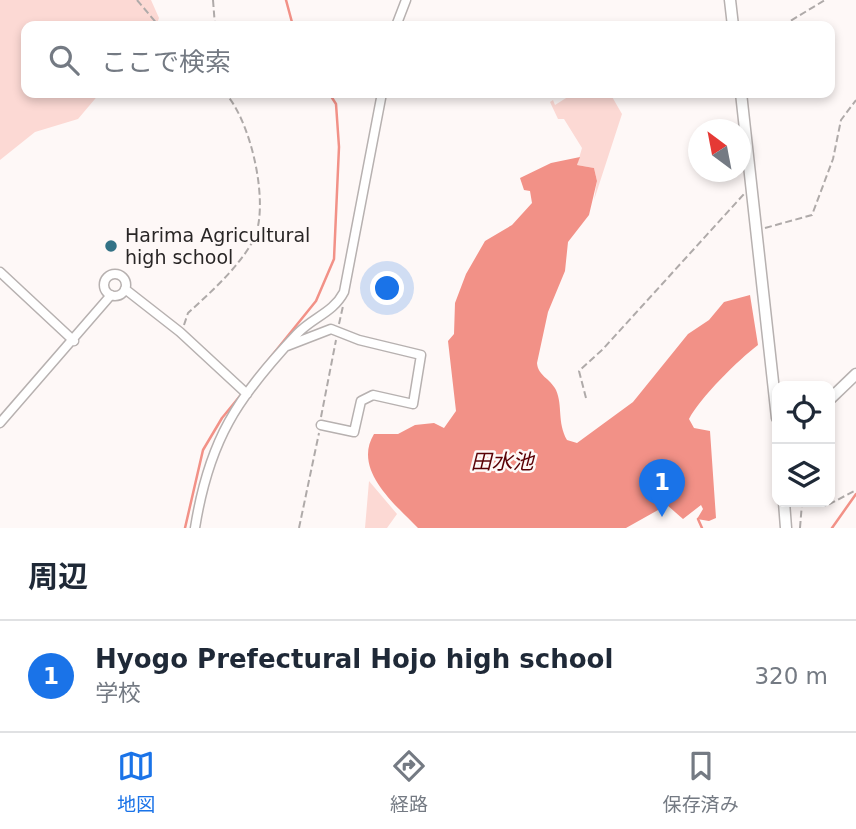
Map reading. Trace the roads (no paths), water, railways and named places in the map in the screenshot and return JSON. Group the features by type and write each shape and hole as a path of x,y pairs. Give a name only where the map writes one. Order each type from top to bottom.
{"main road":[{"path":"730,0 732,21"},
{"path":"742,98 773,381"},
{"path":"835,394 856,374"},
{"path":"784,507 786,528"}],"street":[{"path":"398,21 405,0"},
{"path":"195,528 207,468 219,435 284,347 304,327 329,311 341,298 359,224 381,98"},
{"path":"0,272 74,341"},
{"path":"111,296 103,285 109,275 122,276 125,289 180,332 247,394"},
{"path":"0,423 111,296 119,295 125,289"},
{"path":"284,347 331,329 421,355 413,404 373,395 361,401 354,432 321,425"}],"water":[{"name":"田水池","path":"580,157 577,165 594,168 597,181 589,215 568,242 565,271 548,312 538,367 556,390 567,440 577,443 633,402 688,334 709,320 724,302 750,295 758,345 720,380 689,419 694,428 710,431 716,518 709,521 697,519 703,509 701,505 683,519 667,505 626,528 418,528 389,498 372,473 368,461 374,434 398,434 415,425 434,423 444,428 456,411 448,341 454,334 455,303 466,274 485,241 512,225 532,203 530,191 524,190 520,178 551,163"}],"waterway":[{"path":"286,0 292,21"},
{"path":"257,374 316,301 334,259 339,147 336,104 332,98"},
{"path":"185,528 203,450 222,418 249,385"},
{"path":"832,528 856,494"},
{"path":"698,519 702,528"}],"place":[{"name":"Harima Agricultural high school","path":"111,246"},
{"name":"Hyogo Prefectural Hojo high school","path":"662,517"}]}
